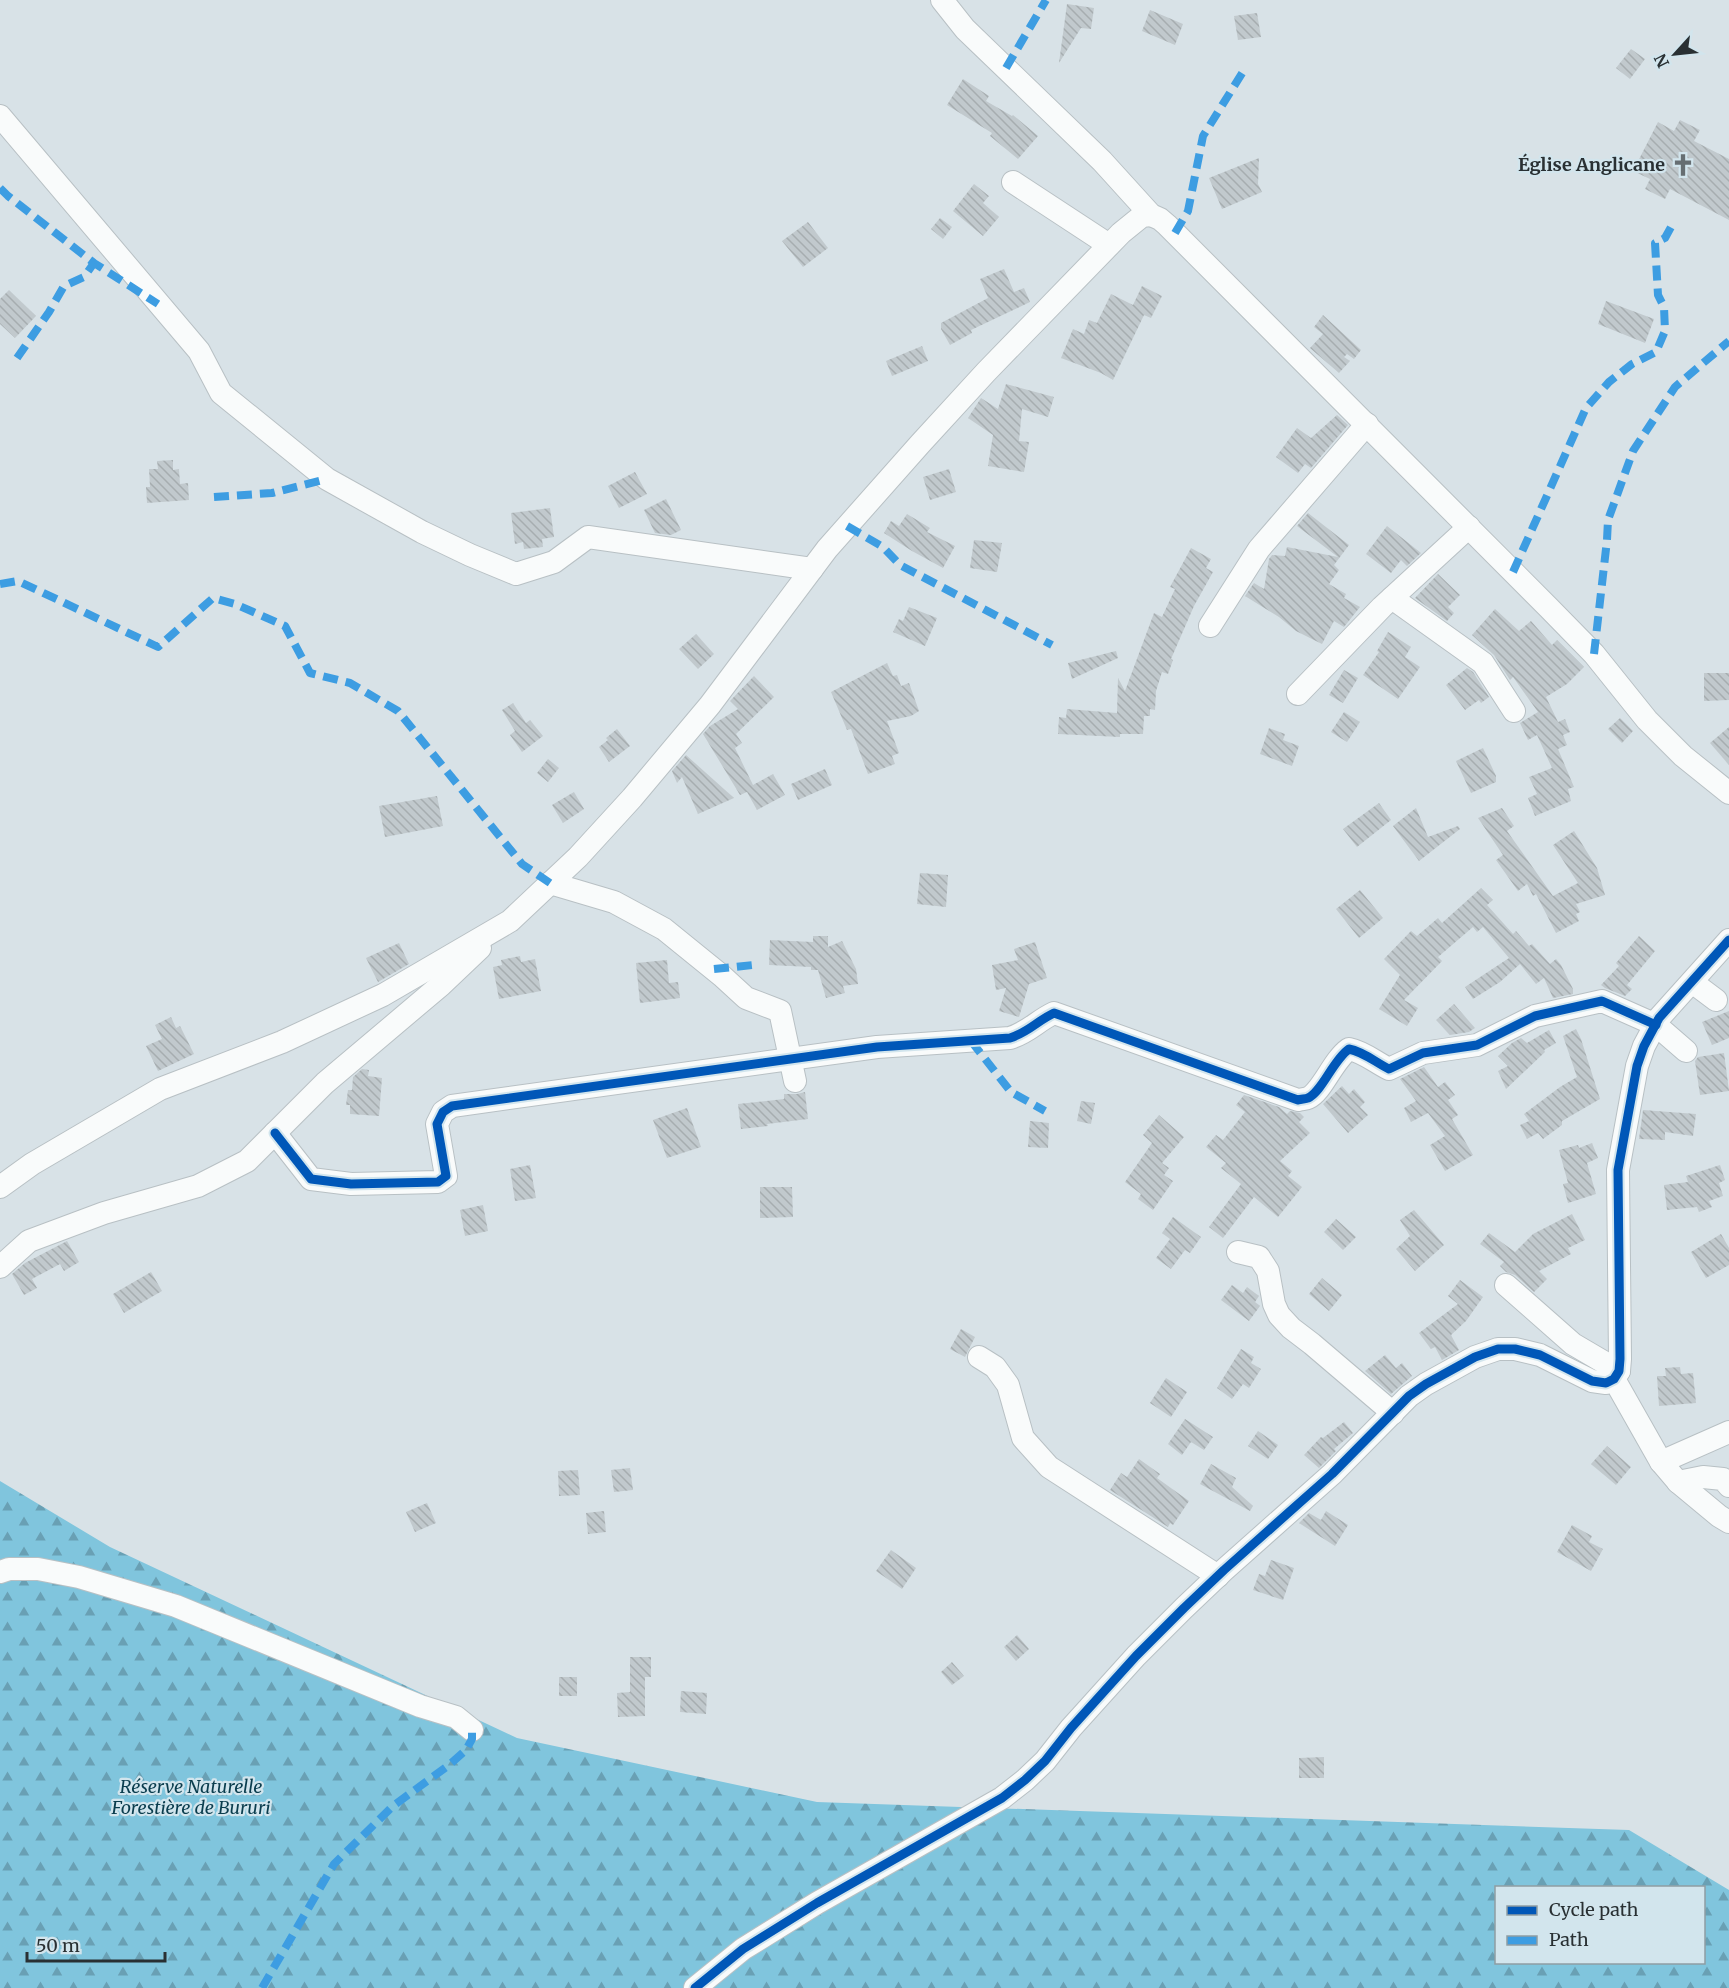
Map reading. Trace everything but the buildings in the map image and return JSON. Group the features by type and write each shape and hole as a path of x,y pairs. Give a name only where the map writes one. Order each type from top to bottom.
{"street":[{"path":"942,0 966,29 1102,161 1151,215 1167,225 1367,423 1594,654 1647,720 1683,756 1729,793"},
{"path":"0,116 199,351 221,393 327,479 460,551 516,574 555,562 588,537 812,569"},
{"path":"1013,182 1109,245"},
{"path":"0,1268 29,1241 104,1213 198,1186 247,1161 325,1083 441,985 578,857 624,806 710,705 812,569 876,493 979,380 1109,245 1142,216 1151,215"},
{"path":"1210,626 1259,549 1367,423"},
{"path":"1298,694 1392,598 1469,527"},
{"path":"1392,598 1483,663 1514,711"},
{"path":"550,884 614,902 664,929 746,998 780,1011 795,1081"},
{"path":"0,1187 32,1164 160,1089 282,1042 383,995 510,921"},
{"path":"1729,940 1659,1018 1644,1046 1637,1066 1618,1170 1617,1375 1661,1462 1678,1482 1729,1522"},
{"path":"1692,982 1716,1000"},
{"path":"275,1133 311,1179 351,1184 438,1182 446,1176 437,1124 443,1112 452,1106 877,1047 1010,1038 1021,1035 1040,1019 1054,1013 1298,1100 1307,1099 1314,1094 1341,1055 1349,1049 1360,1051 1389,1069 1424,1053 1477,1045 1534,1016 1602,1000 1656,1025 1686,1051"},
{"path":"1238,1252 1259,1257 1264,1264 1268,1271 1274,1304 1279,1315 1291,1328 1393,1413"},
{"path":"1506,1285 1573,1344 1617,1375"},
{"path":"695,1988 743,1949 817,1903 1002,1798 1025,1780 1045,1761 1071,1728 1136,1656 1218,1576 1332,1474 1409,1396 1443,1373 1475,1357 1498,1349 1515,1348 1540,1354 1592,1381 1606,1383 1617,1375"},
{"path":"979,1357 995,1367 1008,1385 1023,1438 1049,1467 1218,1576"},
{"path":"1661,1462 1729,1432"},
{"path":"1678,1482 1703,1477 1722,1479 1729,1486"},
{"path":"0,1572 9,1569 38,1569 69,1575 176,1606 420,1706 456,1717 472,1730"}],"green space":[{"name":"Réserve Naturelle Forestière de Bururi","path":"0,1481 110,1547 517,1738 817,1802 1629,1830 1729,1890 1729,1988 0,1988"}],"marked path":[{"path":"1006,68 1046,0"},
{"path":"1175,233 1188,211 1203,136 1246,67"},
{"path":"0,188 94,263 158,304"},
{"path":"1513,572 1586,408 1609,382 1632,364 1656,352 1665,331 1664,307 1658,295 1655,243 1665,238 1671,227"},
{"path":"17,358 64,286 84,277 94,263"},
{"path":"1594,654 1608,520 1633,451 1675,387 1729,341"},
{"path":"214,497 272,493 327,479"},
{"path":"847,526 883,547 900,565 1052,645"},
{"path":"0,584 18,581 158,647 213,598 235,604 285,626 310,673 350,683 398,711 522,864 550,883"},
{"path":"714,969 753,965"},
{"path":"971,1041 1011,1092 1045,1111"},
{"path":"262,1988 334,1864 393,1806 466,1750 472,1739 472,1730"}],"cycle path":[{"path":"695,1988 743,1949 817,1903 1002,1798 1025,1780 1045,1761 1071,1728 1136,1656 1184,1608 1332,1474 1409,1396 1426,1384 1475,1357 1498,1349 1515,1349 1540,1355 1592,1381 1606,1383 1614,1379 1619,1371 1620,1359 1618,1170 1637,1066 1644,1046 1659,1018 1729,940"},
{"path":"275,1133 311,1179 351,1184 438,1182 446,1176 437,1124 443,1112 452,1106 877,1047 1010,1038 1054,1013 1298,1100 1313,1095 1338,1060 1349,1049 1389,1069 1423,1053 1477,1045 1535,1016 1602,1001 1656,1025"}],"place":[{"name":"Église Anglicane","path":"1683,165"}]}
